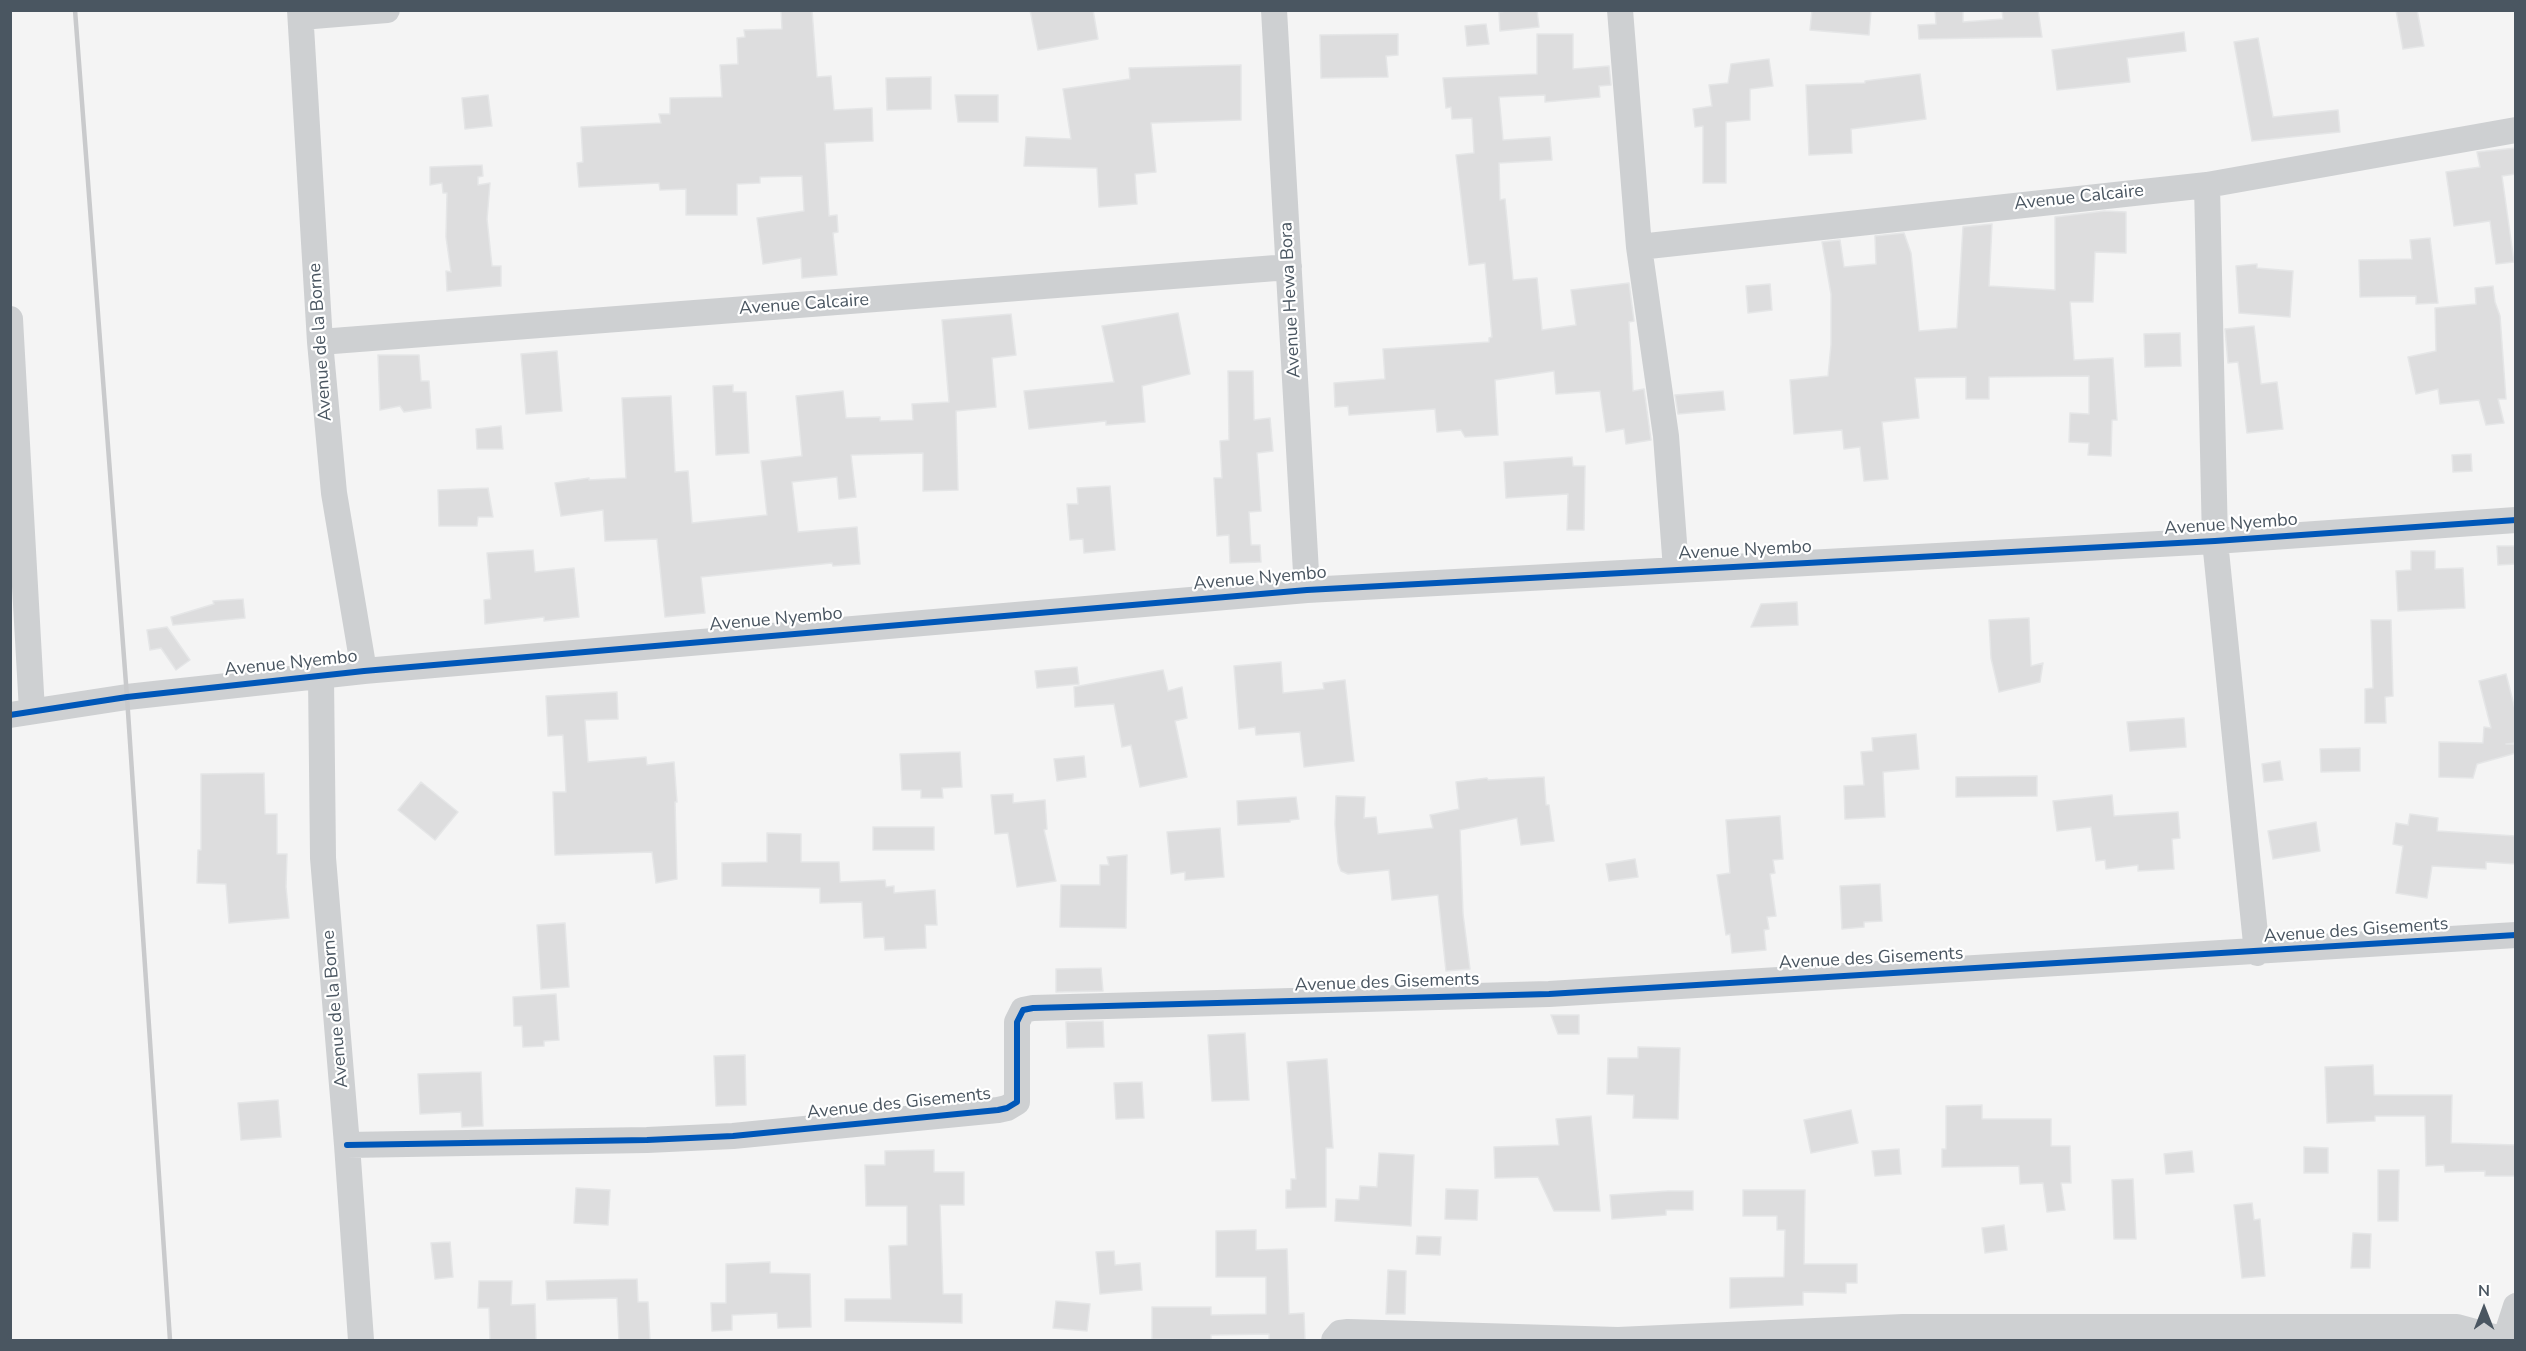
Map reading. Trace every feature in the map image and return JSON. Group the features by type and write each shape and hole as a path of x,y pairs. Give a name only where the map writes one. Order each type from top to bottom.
{"street":[{"path":"301,14 387,10"},
{"name":"Avenue Hewa Bora","path":"1274,10 1307,590"},
{"path":"1620,10 1639,247 1666,436 1676,569"},
{"name":"Avenue de la Borne","path":"301,14 320,342 334,493 364,671"},
{"name":"Avenue Calcaire","path":"1639,247 2207,185 2516,130"},
{"path":"2207,185 2215,541 2257,953"},
{"name":"Avenue Calcaire","path":"320,342 1289,267"},
{"path":"10,319 21,713"},
{"name":"Avenue Nyembo","path":"21,713 127,697 364,671 1307,590 2215,541 2516,520"},
{"name":"Avenue de la Borne","path":"321,676 323,858 348,1145 361,1341"},
{"name":"Avenue des Gisements","path":"348,1145 647,1140 732,1136 1007,1108 1017,1102 1017,1022 1023,1010 1033,1008 1549,994 2257,953 2516,935"},
{"path":"1334,1341 1340,1333 1348,1332 1618,1340 2457,1327 2505,1340 2516,1306"}],"building":[{"path":"781,10 812,10 817,77 831,76 834,110 872,108 873,141 825,143 829,216 837,215 838,232 833,233 837,275 802,278 801,258 763,264 757,218 804,211 802,176 760,177 760,183 737,184 737,215 686,215 686,189 660,190 659,183 579,187 577,163 583,162 581,127 661,123 659,114 670,114 670,98 722,97 720,65 738,64 737,38 745,37 744,30 782,29"},
{"path":"1030,10 1093,10 1098,39 1038,50"},
{"path":"1537,10 1539,27 1500,31 1499,12"},
{"path":"1812,10 1871,10 1869,35 1810,30"},
{"path":"1935,10 1963,10 1963,22 2003,19 2002,10 2038,10 2042,37 1919,39 1918,25 1936,24"},
{"path":"2396,10 2417,10 2424,46 2403,49"},
{"path":"1486,24 1489,44 1467,46 1465,26"},
{"path":"2184,32 2186,51 2127,58 2130,82 2057,90 2052,50"},
{"path":"1398,34 1398,55 1386,56 1388,77 1321,78 1320,35"},
{"path":"1537,34 1573,34 1573,69 1609,66 1611,85 1599,86 1600,97 1545,102 1545,95 1499,97 1503,140 1550,137 1552,160 1499,163 1500,200 1505,199 1513,280 1537,278 1542,330 1576,325 1571,290 1629,283 1634,321 1629,322 1633,391 1644,389 1651,440 1626,444 1624,429 1606,432 1600,391 1556,394 1554,371 1495,380 1498,435 1465,437 1461,430 1437,432 1435,409 1349,415 1348,406 1335,407 1334,383 1385,379 1383,349 1489,342 1489,338 1492,337 1485,263 1469,265 1456,155 1474,153 1472,118 1452,119 1451,107 1446,108 1443,78 1537,74"},
{"path":"2258,38 2273,117 2338,110 2340,132 2252,141 2234,42"},
{"path":"1769,59 1773,86 1750,89 1750,120 1726,122 1726,183 1703,183 1703,126 1695,127 1693,109 1712,106 1709,85 1728,83 1731,64"},
{"path":"1241,65 1241,120 1151,123 1156,172 1135,174 1137,204 1099,207 1097,168 1024,166 1026,137 1071,139 1063,89 1130,79 1129,68"},
{"path":"1920,74 1926,119 1851,129 1852,153 1809,155 1806,85 1865,83 1865,81"},
{"path":"931,77 931,109 887,110 886,78"},
{"path":"488,95 492,126 465,129 462,98"},
{"path":"955,95 998,95 998,122 958,122"},
{"path":"2516,148 2516,174 2502,176 2514,262 2496,264 2490,221 2454,226 2446,172 2480,167 2477,152"},
{"path":"482,165 483,176 478,177 478,185 490,183 487,219 492,266 501,266 501,286 447,291 446,271 451,272 446,237 447,193 443,193 442,183 430,185 430,167"},
{"path":"2105,211 2126,212 2126,253 2095,252 2093,302 2070,302 2074,360 2113,358 2117,420 2112,420 2111,456 2088,455 2089,443 2069,442 2070,413 2089,414 2089,376 1989,377 1989,399 1966,399 1966,377 1915,378 1919,418 1882,422 1888,479 1864,481 1860,447 1844,449 1842,430 1794,434 1790,380 1828,376 1831,345 1831,294 1822,242 1840,240 1844,267 1876,264 1875,236 1904,233 1911,253 1919,331 1957,328 1963,227 1992,224 1989,286 2055,290 2055,217"},
{"path":"2430,238 2438,303 2416,304 2416,296 2360,297 2359,260 2412,259 2410,240"},
{"path":"2257,264 2257,268 2293,271 2290,317 2239,313 2236,266"},
{"path":"1770,284 1772,310 1748,313 1746,286"},
{"path":"2493,286 2500,316 2506,399 2498,399 2504,423 2486,425 2479,400 2440,404 2438,389 2416,394 2408,357 2436,351 2435,308 2476,304 2475,288"},
{"path":"1178,313 1190,374 1142,386 1145,422 1106,425 1106,421 1029,429 1024,391 1114,382 1102,326"},
{"path":"1011,314 1016,355 992,358 996,407 956,411 958,490 923,491 923,453 851,455 856,497 839,499 837,477 792,482 798,532 857,527 860,564 833,566 832,563 701,577 705,613 665,617 657,539 605,541 603,510 561,516 555,483 589,478 589,480 626,478 622,398 671,396 675,472 688,471 692,523 767,515 761,461 802,456 796,396 843,391 846,418 880,417 880,421 913,420 912,404 949,402 942,320"},
{"path":"2254,326 2261,384 2277,382 2283,429 2247,433 2238,362 2228,363 2225,329"},
{"path":"2180,333 2181,366 2145,367 2144,334"},
{"path":"557,351 562,411 526,414 521,354"},
{"path":"378,355 419,355 421,381 429,381 431,408 404,412 400,406 380,410"},
{"path":"1228,371 1253,371 1254,420 1270,418 1273,451 1257,453 1261,511 1249,512 1251,545 1260,545 1261,562 1230,563 1229,535 1217,536 1214,478 1222,478 1220,441 1229,440"},
{"path":"733,385 733,392 746,392 749,453 716,455 713,386"},
{"path":"1723,391 1725,410 1678,414 1675,395"},
{"path":"501,426 503,449 477,449 476,429"},
{"path":"2471,454 2472,471 2453,472 2452,455"},
{"path":"1572,457 1573,466 1585,466 1584,530 1567,530 1568,494 1506,498 1504,462"},
{"path":"1110,486 1115,550 1084,553 1083,539 1070,540 1067,504 1078,504 1077,488"},
{"path":"488,488 493,517 478,517 477,526 439,526 438,490"},
{"path":"2497,546 2516,546 2516,564 2498,565"},
{"path":"533,550 535,572 574,568 579,617 544,621 544,617 485,624 484,600 491,599 487,553"},
{"path":"2411,551 2435,551 2435,569 2463,568 2465,608 2398,611 2396,571 2411,570"},
{"path":"243,599 245,618 173,625 171,617 214,604 213,601"},
{"path":"1797,602 1798,625 1751,627 1761,604"},
{"path":"2029,618 2031,666 2043,663 2040,682 1999,692 1991,658 1989,620"},
{"path":"2371,620 2391,620 2393,696 2385,697 2386,723 2365,723 2365,689 2373,688"},
{"path":"167,627 190,660 176,670 161,648 150,650 147,630"},
{"path":"1281,662 1283,693 1324,689 1323,683 1345,680 1354,761 1304,767 1300,732 1256,735 1255,727 1239,729 1234,666"},
{"path":"1077,667 1079,684 1037,688 1035,671"},
{"path":"1163,670 1168,691 1182,687 1187,718 1175,721 1187,777 1140,787 1131,745 1122,747 1114,704 1075,707 1074,687"},
{"path":"2506,674 2516,713 2516,743 2506,744 2516,744 2516,753 2477,764 2473,778 2439,777 2439,742 2483,743 2484,727 2491,728 2479,681"},
{"path":"617,692 618,719 585,720 588,762 646,757 647,765 674,762 677,802 675,802 677,879 656,883 652,852 555,855 553,792 566,792 563,735 548,736 546,696"},
{"path":"2184,718 2186,747 2130,751 2127,722"},
{"path":"1916,734 1919,769 1883,772 1885,817 1845,819 1844,786 1864,785 1861,752 1873,751 1872,738"},
{"path":"2360,748 2360,771 2321,772 2320,749"},
{"path":"960,752 962,787 942,788 943,798 921,798 921,790 902,790 900,754"},
{"path":"1084,756 1086,777 1057,781 1054,759"},
{"path":"2280,761 2283,780 2264,782 2262,764"},
{"path":"264,773 265,814 277,814 277,854 287,854 286,887 289,918 229,923 226,884 197,883 198,850 201,850 201,774"},
{"path":"2037,776 2037,796 1956,797 1956,777"},
{"path":"1544,777 1546,805 1549,805 1554,841 1521,845 1517,818 1460,830 1463,914 1470,969 1446,971 1438,895 1392,900 1389,870 1348,874 1341,871 1338,863 1335,824 1336,796 1365,797 1364,818 1376,817 1378,834 1433,828 1430,815 1459,809 1456,782 1487,778 1488,780"},
{"path":"421,782 458,812 435,840 398,810"},
{"path":"1013,794 1013,803 1045,800 1047,829 1044,830 1056,881 1017,887 1008,833 995,834 991,795"},
{"path":"2112,795 2114,816 2178,812 2180,838 2172,839 2174,869 2138,871 2138,865 2106,869 2105,860 2096,861 2091,827 2057,831 2053,801"},
{"path":"1296,797 1299,819 1290,820 1290,822 1238,825 1237,801"},
{"path":"2410,814 2438,818 2437,831 2516,836 2516,864 2486,862 2486,869 2432,866 2427,898 2396,893 2403,846 2393,844 2396,823 2408,825"},
{"path":"1780,816 1783,859 1773,860 1775,873 1770,874 1776,916 1767,917 1769,929 1764,930 1766,950 1732,953 1730,934 1726,935 1717,875 1730,873 1726,820"},
{"path":"2316,822 2320,851 2273,859 2268,831"},
{"path":"873,827 934,827 934,850 873,850"},
{"path":"1220,828 1224,877 1185,880 1185,872 1171,874 1167,832"},
{"path":"767,833 801,834 801,862 839,862 840,882 885,880 886,887 894,886 894,893 935,890 937,925 925,925 926,948 885,950 884,937 864,938 862,902 820,903 820,888 722,886 722,863 767,862"},
{"path":"1127,855 1126,928 1060,927 1061,885 1100,885 1100,865 1109,865 1107,857"},
{"path":"1635,859 1638,877 1609,881 1606,864"},
{"path":"1880,884 1882,921 1864,922 1864,927 1842,929 1840,886"},
{"path":"565,923 569,987 541,989 537,925"},
{"path":"1101,968 1103,991 1056,992 1056,969"},
{"path":"556,994 559,1040 544,1041 544,1046 523,1047 522,1026 514,1026 513,997"},
{"path":"1551,1015 1579,1015 1579,1034 1558,1034"},
{"path":"1103,1021 1104,1047 1067,1048 1066,1022"},
{"path":"1245,1033 1249,1100 1212,1101 1208,1035"},
{"path":"1638,1047 1680,1048 1678,1119 1633,1118 1634,1095 1607,1094 1608,1058 1638,1058"},
{"path":"745,1055 746,1105 716,1106 714,1056"},
{"path":"1327,1059 1333,1148 1326,1148 1326,1207 1286,1208 1286,1190 1291,1190 1291,1179 1296,1179 1287,1062"},
{"path":"2373,1065 2374,1095 2452,1095 2451,1143 2516,1145 2516,1176 2485,1176 2485,1171 2445,1172 2444,1165 2426,1166 2425,1116 2375,1116 2375,1121 2327,1123 2325,1067"},
{"path":"481,1072 483,1126 462,1127 461,1112 420,1114 418,1074"},
{"path":"1142,1082 1144,1118 1116,1119 1114,1083"},
{"path":"278,1100 281,1137 241,1140 238,1103"},
{"path":"1982,1105 1982,1119 2051,1119 2051,1146 2070,1146 2071,1183 2061,1183 2065,1210 2047,1212 2043,1183 2020,1184 2019,1166 1942,1167 1942,1149 1946,1149 1946,1106"},
{"path":"1851,1110 1858,1143 1811,1153 1804,1120"},
{"path":"1591,1116 1600,1211 1554,1211 1538,1177 1495,1178 1494,1147 1559,1145 1556,1119"},
{"path":"2304,1147 2328,1148 2328,1173 2304,1173"},
{"path":"1899,1149 1901,1174 1875,1176 1872,1151"},
{"path":"934,1150 934,1172 964,1172 964,1205 940,1205 943,1294 962,1294 962,1323 845,1321 845,1299 891,1299 889,1246 907,1245 907,1206 866,1206 865,1165 885,1165 885,1151"},
{"path":"2192,1151 2194,1172 2166,1174 2164,1154"},
{"path":"1379,1153 1414,1155 1411,1226 1335,1221 1336,1199 1359,1200 1360,1186 1377,1187"},
{"path":"2378,1170 2399,1170 2398,1221 2378,1221"},
{"path":"2133,1179 2136,1239 2114,1239 2112,1180"},
{"path":"576,1188 610,1190 608,1225 574,1223"},
{"path":"1446,1189 1478,1190 1477,1220 1445,1219"},
{"path":"1743,1190 1805,1190 1804,1264 1857,1264 1857,1283 1846,1283 1846,1293 1803,1292 1803,1305 1730,1308 1730,1278 1784,1277 1785,1230 1777,1230 1777,1216 1743,1216"},
{"path":"1693,1191 1693,1210 1666,1210 1666,1215 1612,1219 1610,1195"},
{"path":"2252,1203 2254,1220 2260,1219 2265,1276 2242,1278 2234,1205"},
{"path":"2004,1225 2007,1250 1985,1253 1982,1228"},
{"path":"1256,1230 1256,1250 1287,1249 1289,1314 1304,1313 1305,1341 1269,1341 1269,1334 1211,1335 1211,1340 1152,1339 1152,1307 1211,1307 1211,1315 1266,1314 1266,1277 1216,1277 1216,1231"},
{"path":"2353,1233 2371,1234 2370,1268 2351,1268"},
{"path":"1417,1236 1441,1237 1440,1255 1416,1254"},
{"path":"450,1242 453,1277 435,1279 431,1243"},
{"path":"1114,1251 1115,1265 1140,1263 1142,1290 1100,1294 1096,1252"},
{"path":"770,1262 770,1273 810,1274 811,1327 778,1328 777,1313 732,1315 732,1330 712,1331 711,1303 726,1303 726,1264"},
{"path":"1388,1270 1406,1271 1405,1314 1386,1314"},
{"path":"637,1279 638,1302 648,1302 650,1341 619,1341 617,1298 547,1300 546,1281"},
{"path":"479,1281 512,1281 511,1305 535,1304 536,1341 490,1341 489,1308 478,1308"},
{"path":"1056,1301 1090,1304 1087,1331 1053,1328"}],"railway":[{"path":"75,10 127,697 170,1340"}],"cycle path":[{"path":"10,715 127,697 364,671 1307,590 2215,541 2516,520"},
{"path":"347,1145 647,1140 733,1136 998,1110 1017,1102 1017,1022 1023,1010 1033,1008 1549,994 2516,935"}]}
